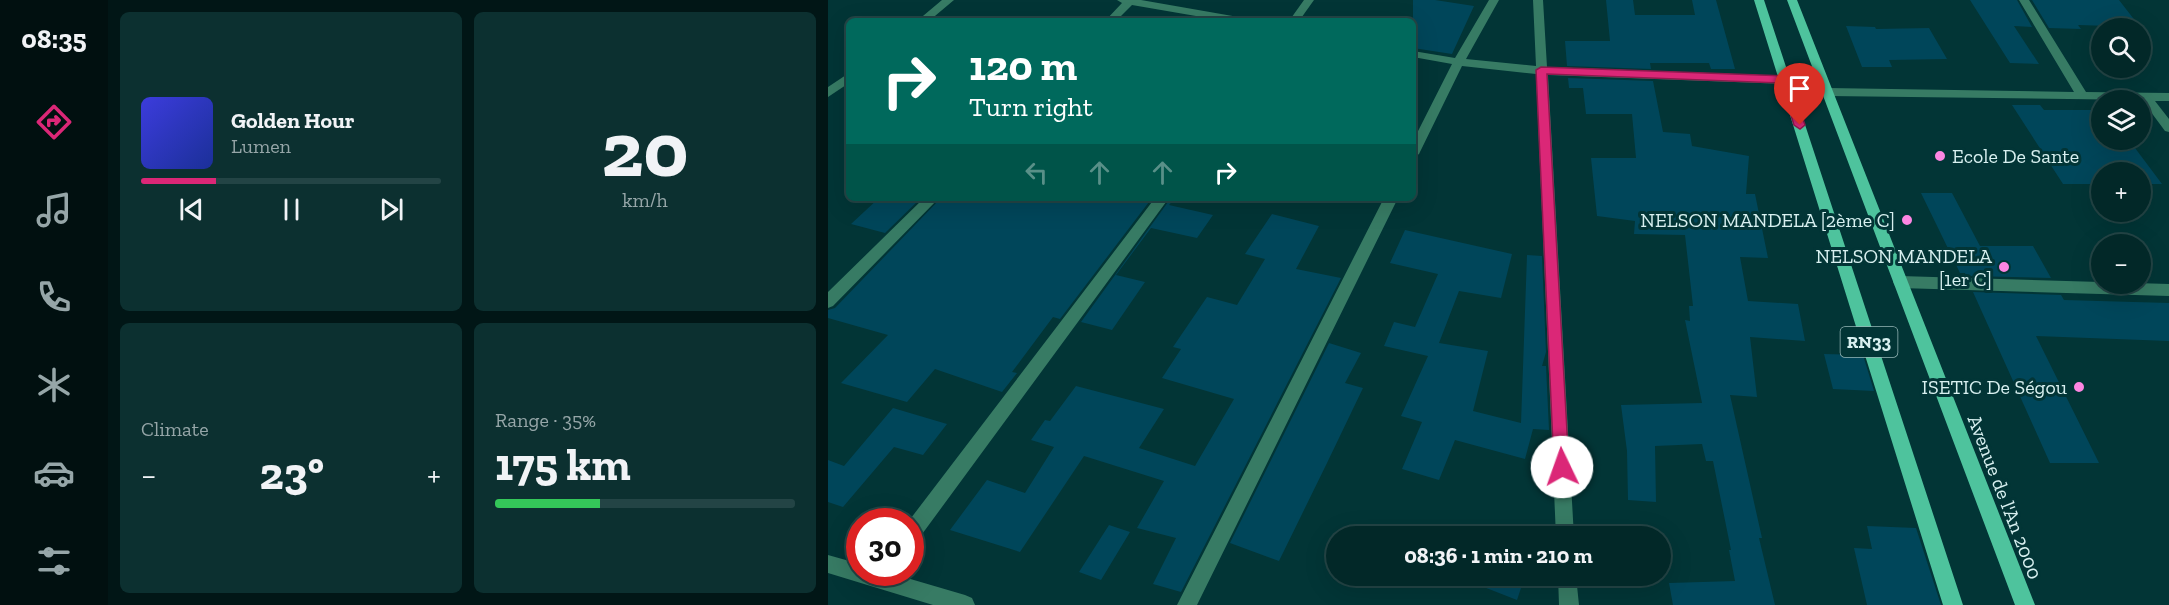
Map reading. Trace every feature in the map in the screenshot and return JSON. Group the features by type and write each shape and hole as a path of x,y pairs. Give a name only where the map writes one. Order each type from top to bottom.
{"main road":[{"name":"RN33","path":"1759,0 1953,605"},
{"name":"Avenue de l'An 2000","path":"1792,0 2025,605"}],"street":[{"path":"926,18 949,0"},
{"path":"1112,18 1127,0 1227,18"},
{"path":"1296,18 1310,0"},
{"path":"1416,148 1458,63 1494,0"},
{"path":"1538,0 1564,526"},
{"path":"2024,0 2080,94"},
{"path":"1416,55 1458,63 1541,70 1785,80"},
{"path":"828,93 846,79"},
{"path":"1828,92 2091,94"},
{"path":"2151,97 2169,97"},
{"path":"2151,104 2169,128"},
{"path":"828,302 929,201"},
{"path":"924,516 1160,201"},
{"path":"1187,605 1389,201"},
{"path":"1900,282 2169,290"},
{"path":"828,564 846,568"},
{"path":"909,586 965,605"},
{"path":"1568,586 1569,605"}],"building":[{"path":"1413,0 1435,0 1474,6 1452,54 1416,48 1416,18 1413,18"},
{"path":"1606,0 1633,0 1635,15 1695,15 1692,0 1716,0 1735,69 1711,69 1709,63 1650,63 1651,69 1567,66 1565,41 1610,41"},
{"path":"1970,0 2017,0 2032,27 2014,26 2039,64 2010,63"},
{"path":"2032,0 2119,0 2133,18 2091,18 2091,25 2078,25 2081,29 2049,28"},
{"path":"1846,26 1875,27 1876,29 1929,28 1947,59 1889,60 1892,67 1862,67"},
{"path":"1568,78 1653,81 1663,132 1690,134 1692,146 1749,156 1746,194 1755,194 1768,258 1740,257 1748,301 1798,304 1805,341 1750,337 1757,397 1730,395 1775,605 1673,605 1671,583 1735,581 1713,461 1706,461 1702,444 1655,446 1656,502 1628,500 1627,451 1621,405 1702,403 1685,320 1690,321 1689,306 1693,306 1685,235 1634,234 1635,221 1597,216 1591,158 1636,158 1632,114 1586,114 1583,88 1569,88"},
{"path":"2012,105 2040,105 2044,110 2091,110 2091,150 2136,150 2146,162 2091,162 2091,184 2063,184"},
{"path":"2151,169 2162,184 2151,184"},
{"path":"1921,193 1952,193 1980,246 2033,246 2051,278 1966,276 1965,273 1960,273"},
{"path":"876,201 918,201 885,233 851,224"},
{"path":"938,201 1150,201 1060,319 1053,317 1012,372 1017,373 1002,392 935,369 907,402 841,383 888,335 828,318 828,310 835,308"},
{"path":"1169,201 1172,201 1169,205 1213,215 1197,238 1151,228 1116,275 1145,282 1112,330 1081,322"},
{"path":"1272,214 1319,226 1296,269 1341,278 1181,592 1153,584 1176,538 1137,528 1164,481 1084,456 1020,552 950,530 987,480 1025,493 1054,447 1031,440 1045,420 1050,421 1076,386 1164,409 1139,448 1195,466 1234,399 1162,378 1181,349 1173,347 1207,297 1237,305 1265,259 1245,254"},
{"path":"1405,230 1512,254 1501,298 1459,291 1439,343 1488,351 1473,411 1521,423 1527,255 1542,256 1546,352 1542,366 1546,366 1549,430 1533,429 1525,459 1455,440 1439,480 1402,469 1422,422 1401,416 1428,356 1384,346 1394,322 1415,327 1438,274 1390,263"},
{"path":"1973,292 2061,295 2064,300 2169,303 2169,341 2036,336 2099,463 2050,463"},
{"path":"1329,343 1361,353 1345,383 1363,388 1279,561 1230,543"},
{"path":"1824,354 1863,355 1874,391 1833,389"},
{"path":"893,408 947,424 923,455 894,447 843,507 828,502 828,460 844,466"},
{"path":"1109,525 1130,532 1101,580 1079,572"},
{"path":"1867,526 1916,528 1941,605 1867,605 1854,548 1872,549"},
{"path":"1481,586 1522,586 1517,600"}],"place":[{"name":"Ecole De Sante","path":"1940,156"},
{"name":"NELSON MANDELA [2ème C]","path":"1907,220"},
{"name":"NELSON MANDELA [1er C]","path":"2004,267"},
{"name":"ISETIC De Ségou","path":"2079,387"}],"route":[{"path":"1562,467 1541,70 1785,80 1800,125"}]}
